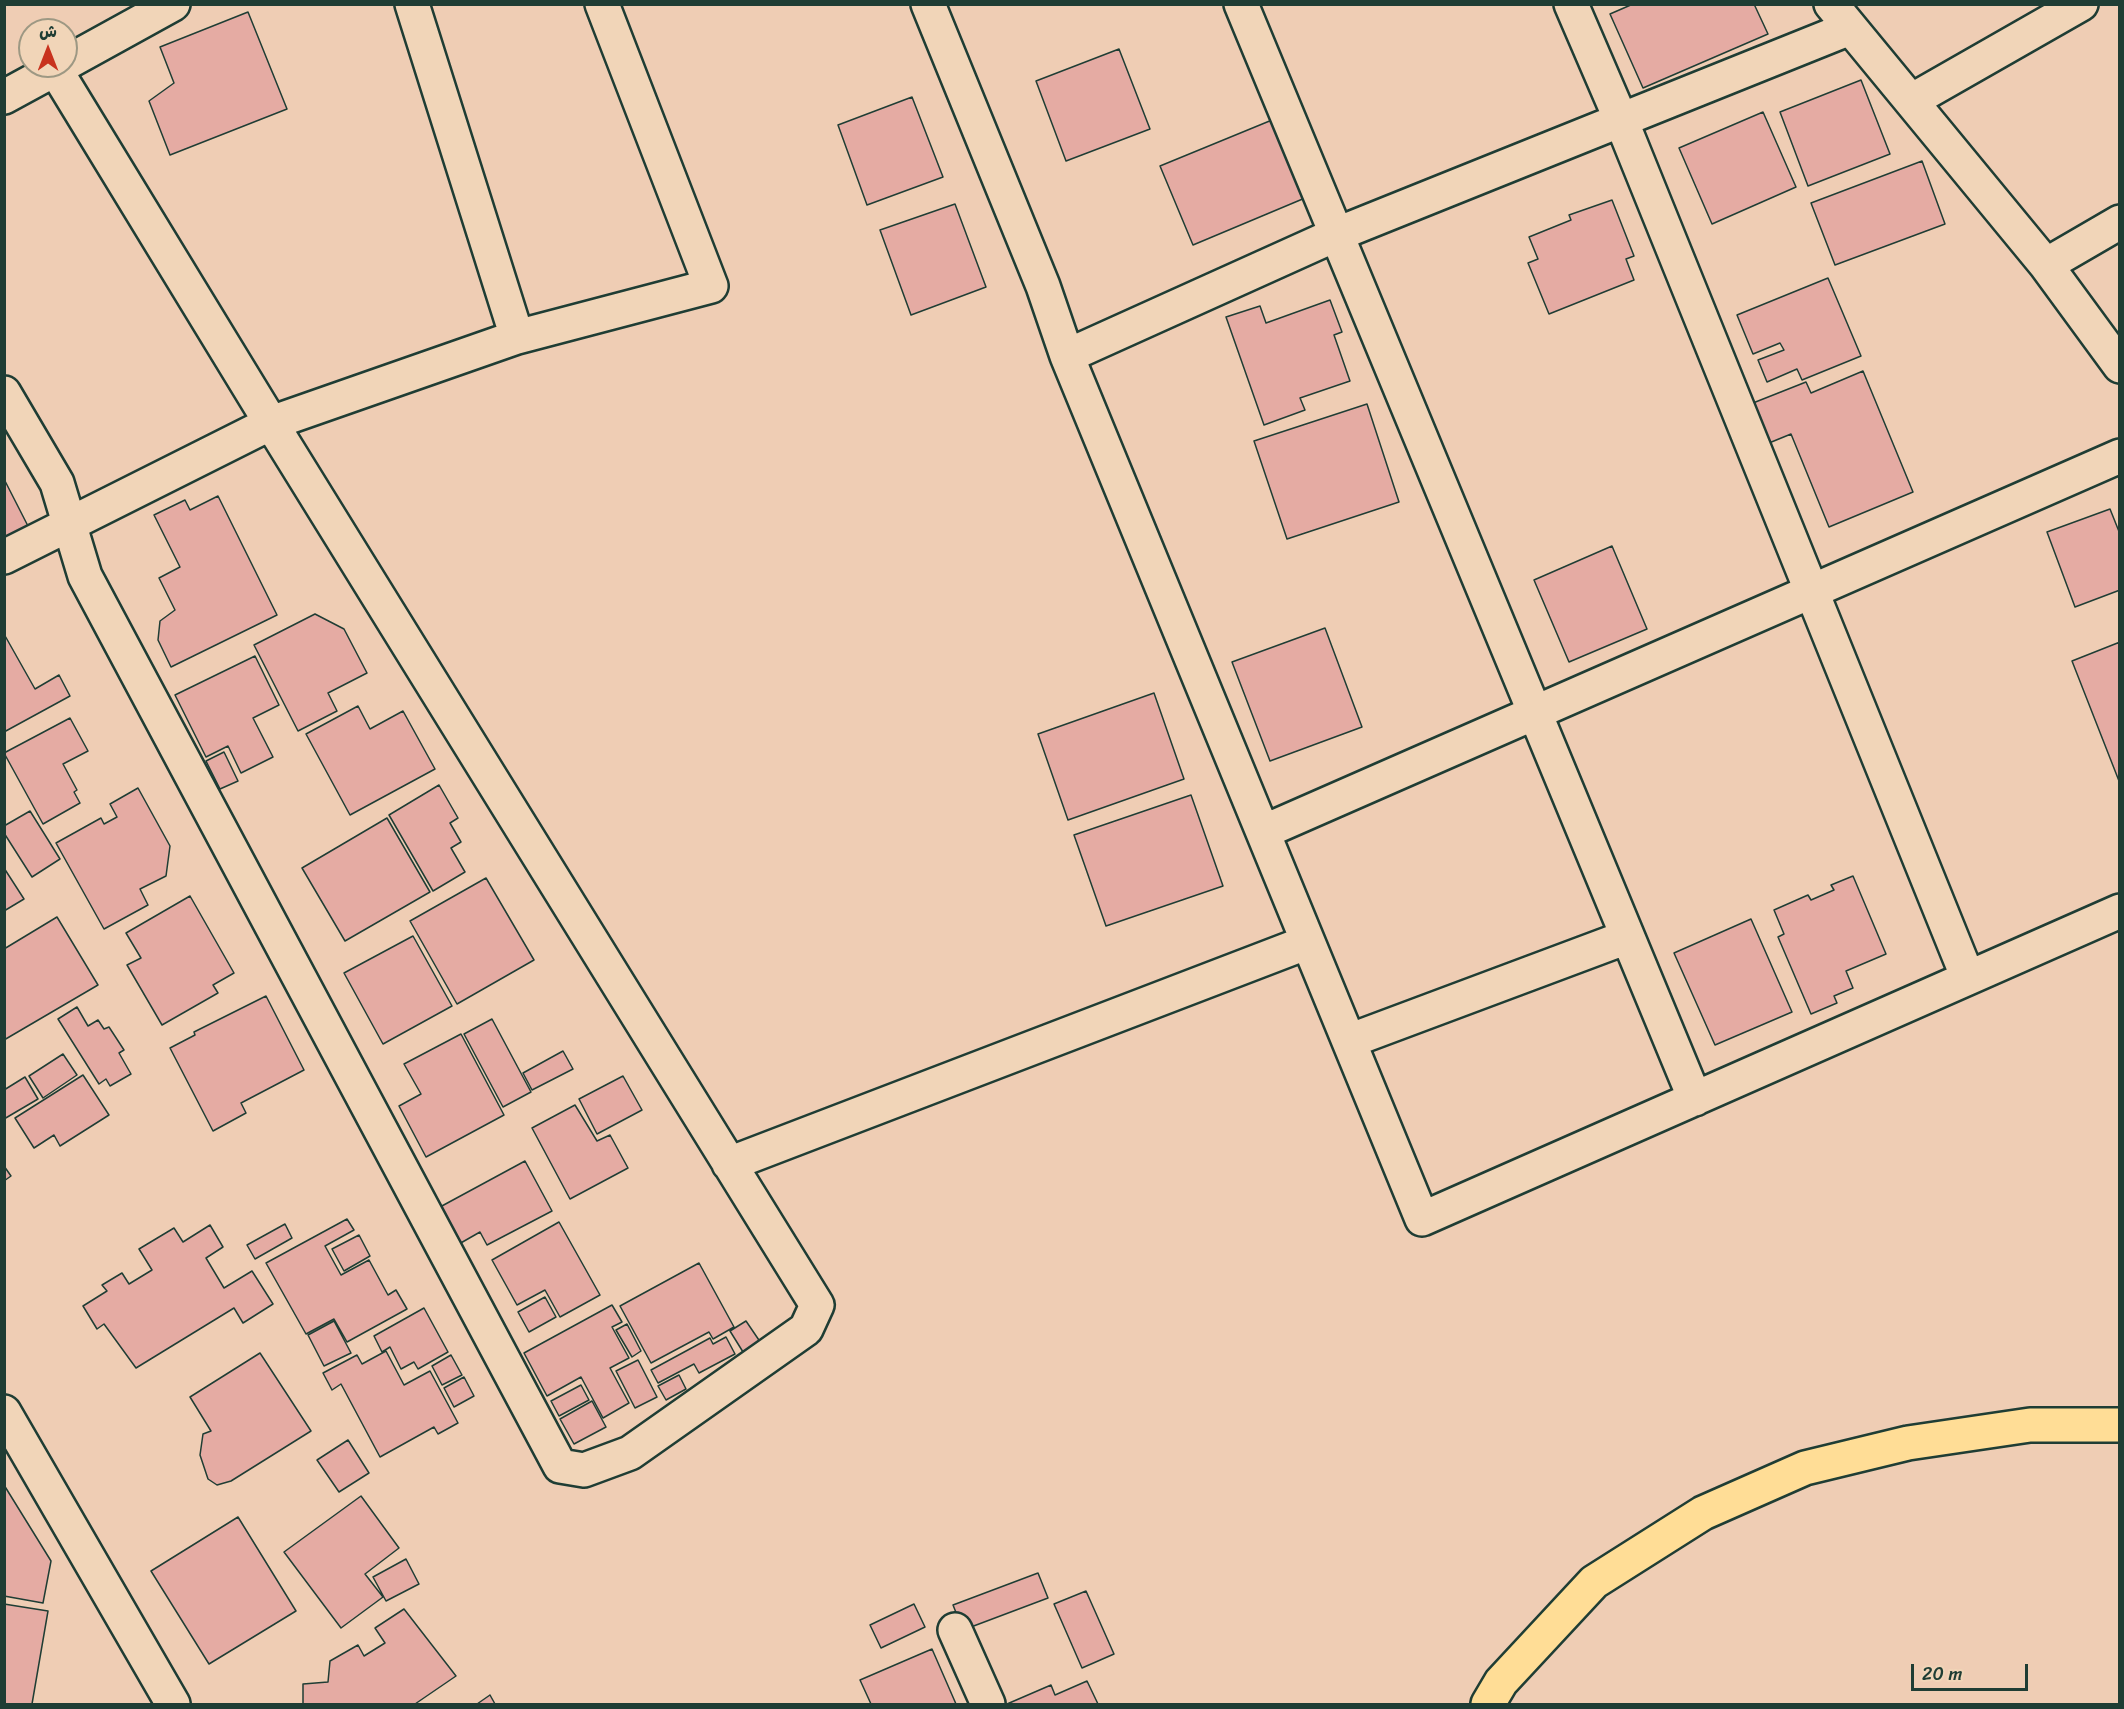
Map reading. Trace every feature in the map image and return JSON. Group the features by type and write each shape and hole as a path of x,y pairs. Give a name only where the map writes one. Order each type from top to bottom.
{"highway":[{"path":"1488,1704 1500,1682 1594,1582 1703,1513 1805,1468 1908,1443 2030,1425 2120,1425"}],"street":[{"path":"78,57 173,4"},
{"path":"412,4 517,337"},
{"path":"4,557 271,423 517,337 711,286 602,4"},
{"path":"928,4 1043,286 1067,356 1422,1219 2120,911"},
{"path":"1241,4 1533,713 1695,1099"},
{"path":"1571,4 1621,120 1968,978"},
{"path":"1911,101 2081,4"},
{"path":"1067,356 1335,235 1621,120 1840,16 2046,265 2120,366"},
{"path":"8,87 31,78"},
{"path":"4,393 57,483 85,576 560,1466 584,1470 630,1453 806,1329 817,1305 271,423 68,78"},
{"path":"2046,265 2120,222"},
{"path":"1263,832 2120,456"},
{"path":"1349,1041 1627,937"},
{"path":"729,1164 1308,942"},
{"path":"4,1412 19,1458 174,1704"},
{"path":"955,1630 988,1704"}],"building":[{"path":"1633,4 1754,4 1768,34 1643,88 1610,14"},
{"path":"248,12 287,109 170,155 149,101 174,83 160,47"},
{"path":"1119,49 1150,129 1066,161 1036,81"},
{"path":"1861,80 1890,154 1808,186 1780,112"},
{"path":"912,97 943,177 867,205 838,125"},
{"path":"1763,112 1796,187 1712,224 1679,148"},
{"path":"1272,120 1305,198 1193,245 1160,166"},
{"path":"1922,161 1945,224 1835,265 1811,203"},
{"path":"1612,200 1634,256 1626,259 1634,280 1549,314 1528,263 1538,259 1529,237 1571,220 1569,215"},
{"path":"955,204 986,287 911,315 880,230"},
{"path":"1828,278 1861,356 1802,380 1797,369 1767,382 1758,360 1784,350 1780,343 1753,354 1737,315"},
{"path":"1330,300 1342,332 1334,335 1350,381 1300,398 1305,410 1264,425 1226,317 1260,306 1266,323"},
{"path":"1863,371 1913,492 1829,527 1791,434 1769,443 1753,403 1806,382 1811,393"},
{"path":"1367,404 1399,502 1287,539 1254,441"},
{"path":"4,479 30,530 4,543"},
{"path":"218,496 277,615 171,667 158,640 160,621 175,610 159,578 180,567 154,515 185,500 190,510"},
{"path":"2110,509 2120,534 2120,590 2075,607 2047,532"},
{"path":"1612,546 1647,629 1569,662 1534,580"},
{"path":"315,614 344,629 367,673 328,693 337,711 298,731 254,645"},
{"path":"1325,628 1362,727 1270,761 1232,662"},
{"path":"4,634 35,689 59,675 70,696 4,732"},
{"path":"2120,642 2120,780 2119,781 2072,661"},
{"path":"255,656 279,705 253,718 273,757 241,773 228,746 206,757 175,695"},
{"path":"1154,693 1184,779 1068,820 1038,734"},
{"path":"358,706 370,729 403,711 435,769 350,815 306,734"},
{"path":"70,718 88,751 63,764 77,790 74,792 80,803 43,824 4,753"},
{"path":"224,752 238,781 220,789 206,761"},
{"path":"439,785 458,818 450,823 461,842 451,848 465,872 433,891 389,815"},
{"path":"138,788 170,846 166,876 140,889 148,905 104,929 56,843 101,818 104,824 117,817 110,804"},
{"path":"1191,795 1223,886 1106,926 1074,835"},
{"path":"30,811 60,859 32,877 4,833 4,826"},
{"path":"387,818 430,892 345,941 302,868"},
{"path":"4,868 24,899 4,911"},
{"path":"1853,876 1886,954 1846,971 1853,988 1834,996 1837,1003 1811,1014 1778,937 1784,934 1774,910 1808,895 1811,900 1834,890 1831,885"},
{"path":"486,878 534,960 457,1004 410,921"},
{"path":"190,896 234,973 213,985 218,993 162,1025 127,965 141,958 126,933"},
{"path":"57,917 98,985 4,1040 4,949"},
{"path":"1751,919 1792,1012 1715,1045 1674,953"},
{"path":"413,936 452,1006 383,1044 344,973"},
{"path":"266,996 304,1070 241,1103 246,1113 213,1131 170,1048 195,1035 194,1032"},
{"path":"77,1007 88,1026 98,1020 104,1029 109,1027 124,1050 119,1053 131,1074 110,1086 106,1079 99,1084 58,1019"},
{"path":"492,1019 531,1092 503,1107 464,1034"},
{"path":"461,1034 504,1115 426,1157 399,1106 421,1094 404,1064"},
{"path":"563,1051 573,1069 532,1090 523,1073"},
{"path":"63,1054 77,1075 43,1098 29,1076"},
{"path":"83,1075 109,1115 60,1146 54,1135 34,1148 15,1118"},
{"path":"623,1076 642,1110 597,1134 579,1099"},
{"path":"25,1077 38,1099 4,1119 4,1090"},
{"path":"575,1105 597,1141 610,1135 628,1168 570,1199 532,1128"},
{"path":"525,1161 552,1211 487,1245 480,1232 459,1244 440,1207"},
{"path":"4,1166 11,1176 4,1181"},
{"path":"347,1219 354,1230 325,1246 341,1275 369,1260 388,1295 396,1290 407,1309 347,1342 334,1319 306,1334 266,1263"},
{"path":"559,1222 600,1295 560,1317 545,1290 517,1305 492,1260"},
{"path":"285,1224 292,1238 255,1259 247,1245"},
{"path":"210,1225 223,1247 206,1258 224,1288 252,1271 273,1304 243,1323 234,1308 136,1368 104,1324 97,1329 83,1306 107,1291 102,1285 122,1273 129,1284 152,1270 139,1249 174,1228 183,1242"},
{"path":"359,1235 370,1256 344,1271 332,1249"},
{"path":"699,1263 734,1327 713,1339 709,1332 651,1363 620,1306"},
{"path":"545,1297 556,1317 529,1332 518,1312"},
{"path":"612,1305 622,1322 612,1327 629,1358 610,1368 629,1403 603,1418 581,1377 547,1396 524,1353"},
{"path":"424,1308 448,1352 418,1369 414,1362 401,1369 390,1347 382,1352 374,1336"},
{"path":"334,1321 351,1353 324,1366 308,1335"},
{"path":"746,1321 765,1349 748,1360 730,1331"},
{"path":"627,1324 641,1351 632,1357 616,1330"},
{"path":"726,1337 735,1354 699,1373 694,1364 658,1383 651,1370 710,1338 713,1344"},
{"path":"386,1351 404,1385 430,1371 458,1423 438,1434 434,1427 380,1457 341,1384 332,1390 323,1373 357,1355 362,1364"},
{"path":"260,1353 311,1431 231,1481 217,1485 208,1479 200,1455 203,1434 211,1431 190,1397"},
{"path":"451,1355 462,1375 442,1385 432,1366"},
{"path":"638,1360 657,1397 635,1408 616,1371"},
{"path":"679,1375 686,1389 666,1400 658,1386"},
{"path":"464,1377 474,1396 454,1407 444,1388"},
{"path":"581,1385 589,1400 559,1416 551,1401"},
{"path":"592,1401 606,1427 574,1444 560,1419"},
{"path":"348,1440 369,1473 339,1492 317,1460"},
{"path":"4,1485 51,1561 43,1603 4,1596"},
{"path":"361,1496 399,1548 365,1574 383,1597 341,1628 284,1552"},
{"path":"238,1517 296,1611 209,1664 151,1571"},
{"path":"406,1559 419,1584 386,1601 373,1577"},
{"path":"1038,1573 1048,1598 963,1630 953,1605"},
{"path":"1086,1591 1114,1654 1082,1668 1054,1604"},
{"path":"4,1604 48,1611 32,1704 4,1704"},
{"path":"914,1604 925,1627 881,1648 870,1625"},
{"path":"404,1609 456,1676 415,1704 303,1704 303,1684 328,1682 330,1661 358,1645 364,1656 385,1643 375,1628"},
{"path":"932,1649 956,1704 871,1704 860,1680"},
{"path":"1087,1681 1098,1704 1007,1704 1051,1685 1055,1695"},
{"path":"490,1695 495,1704 477,1704"}]}
